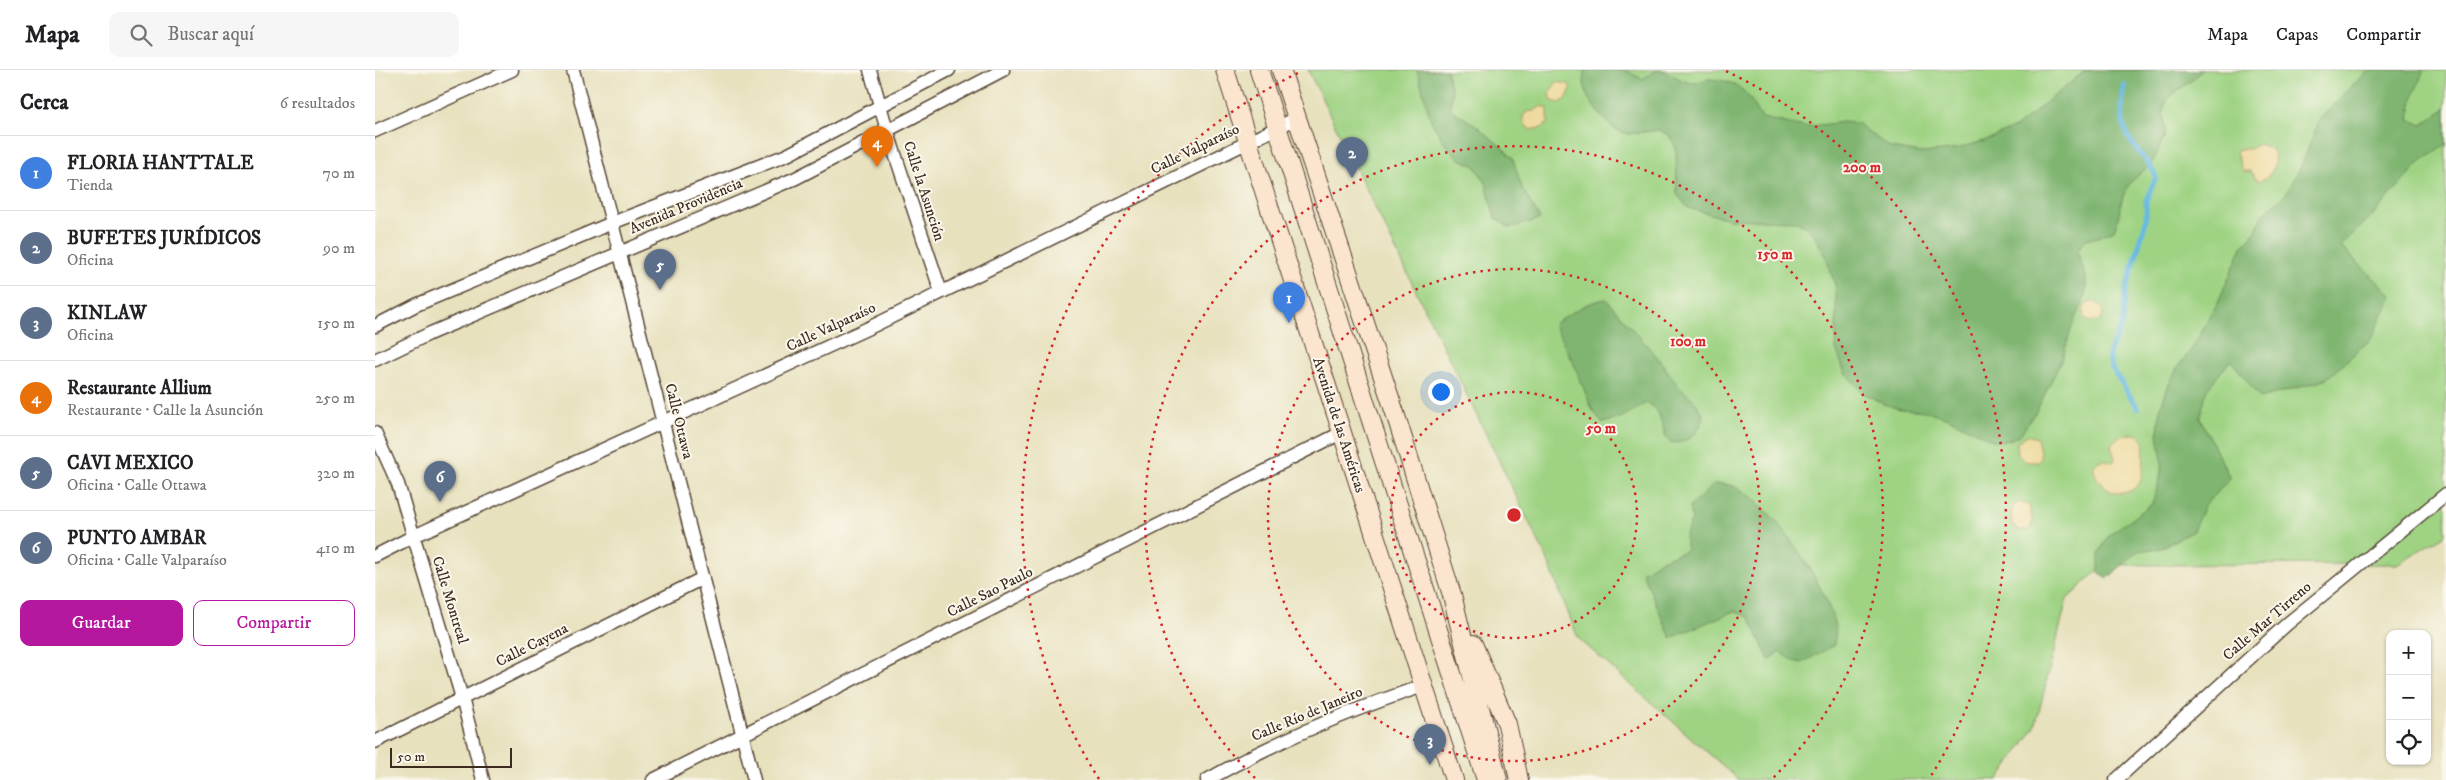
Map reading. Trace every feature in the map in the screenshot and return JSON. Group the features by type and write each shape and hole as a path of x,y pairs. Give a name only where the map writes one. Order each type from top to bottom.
{"main road":[{"name":"Avenida de las Américas","path":"1225,70 1454,780"},
{"path":"1259,70 1486,780"},
{"path":"1281,70 1395,413 1452,595 1498,780"},
{"path":"1452,595 1507,724 1519,780"}],"street":[{"path":"375,132 512,70"},
{"name":"Calle Ottawa","path":"573,70 754,780"},
{"name":"Calle la Asunción","path":"870,70 887,130 941,292"},
{"name":"Avenida Providencia","path":"375,326 416,305 612,223 787,155 949,70"},
{"name":"Avenida Providencia","path":"375,360 431,333 796,178 1003,70"},
{"name":"Calle Valparaíso","path":"375,556 413,536 873,326 1297,118"},
{"name":"Calle Montreal","path":"375,433 398,484 462,698 483,780"},
{"name":"Calle Sao Paulo","path":"653,780 1341,433"},
{"name":"Calle Mar Tirreno","path":"2116,780 2287,624 2446,494"},
{"name":"Calle Cayena","path":"375,742 703,578"},
{"name":"Calle Río de Janeiro","path":"1207,780 1220,776 1278,742 1316,725 1423,686"}],"green space":[{"path":"1308,70 2446,70 2446,534 2397,564 2104,565 2067,599 2035,727 1998,780 1739,780 1578,638 1547,559"},
{"path":"1417,70 1447,70 1452,92 1450,109 1477,126 1513,159 1522,188 1540,219 1510,228 1495,218 1486,183 1474,165 1459,159 1443,141 1431,121"},
{"path":"1585,70 1625,70 1642,79 1659,70 1691,83 1709,79 1729,82 1747,95 1762,118 1805,127 1842,122 1857,123 1890,148 1922,153 1952,150 1984,141 2016,127 2086,70 2202,70 2172,95 2165,104 2163,112 2165,133 2162,143 2152,162 2134,179 2125,191 2114,230 2099,237 2086,239 2077,251 2086,277 2086,291 2083,303 2074,320 2062,359 2037,410 2020,435 2009,440 1994,441 1948,418 1926,411 1900,409 1884,404 1865,394 1845,373 1836,349 1836,289 1826,256 1815,236 1806,227 1795,221 1729,219 1688,208 1677,194 1676,148 1669,135 1659,130 1629,134 1616,130 1601,116 1588,98 1584,84"},
{"path":"2368,70 2424,70 2414,94 2409,119 2422,125 2446,108 2446,145 2422,160 2372,216 2340,246 2392,295 2371,339 2325,380 2260,398 2231,360 2207,389 2200,418 2230,478 2204,506 2193,531 2161,548 2138,551 2107,579 2099,572 2099,553 2110,534 2152,504 2160,479 2162,460 2158,434 2160,410 2168,386 2177,368 2193,347 2218,302 2242,247 2256,231 2262,215 2286,194 2302,164 2320,119"},
{"path":"1606,299 1658,358 1680,388 1694,400 1704,416 1700,427 1687,440 1676,443 1669,442 1659,414 1656,409 1646,403 1619,419 1602,423 1592,409 1573,362 1554,324 1586,305"},
{"path":"1715,484 1732,486 1752,497 1767,511 1797,549 1822,590 1830,610 1836,628 1834,645 1802,663 1794,661 1780,652 1769,660 1749,617 1734,611 1671,638 1642,572 1661,560 1687,550 1685,537 1692,519 1689,507"}],"sand":[{"path":"1557,82 1568,84 1571,88 1567,98 1560,103 1552,101 1549,93"},
{"path":"1541,106 1548,108 1548,123 1542,128 1530,130 1524,123 1523,117 1526,112 1534,111"},
{"path":"2259,144 2270,148 2275,163 2268,176 2258,181 2250,171 2243,171 2236,153 2238,149 2249,149"},
{"path":"2089,302 2097,302 2103,308 2103,316 2097,322 2089,322 2083,316 2083,308"},
{"path":"2027,435 2037,438 2041,458 2038,462 2027,462 2018,454 2017,442"},
{"path":"2139,435 2144,440 2142,477 2140,482 2130,491 2122,493 2108,490 2097,479 2094,464 2103,459 2113,462 2115,459 2111,445 2120,436"},
{"path":"2018,502 2029,505 2033,522 2029,530 2018,530 2012,524 2011,511"}],"waterway":[{"path":"2124,85 2122,104 2124,127 2132,143 2156,177 2146,200 2146,221 2125,294 2123,321 2109,354 2111,367 2138,408"}],"place":[{"name":"Restaurante Allium","path":"877,167"},
{"name":"BUFETES JURÍDICOS","path":"1352,178"},
{"name":"CAVI MEXICO","path":"660,290"},
{"name":"FLORIA HANTTALE","path":"1289,323"},
{"name":"PUNTO AMBAR","path":"440,502"},
{"name":"KINLAW","path":"1430,765"}]}
